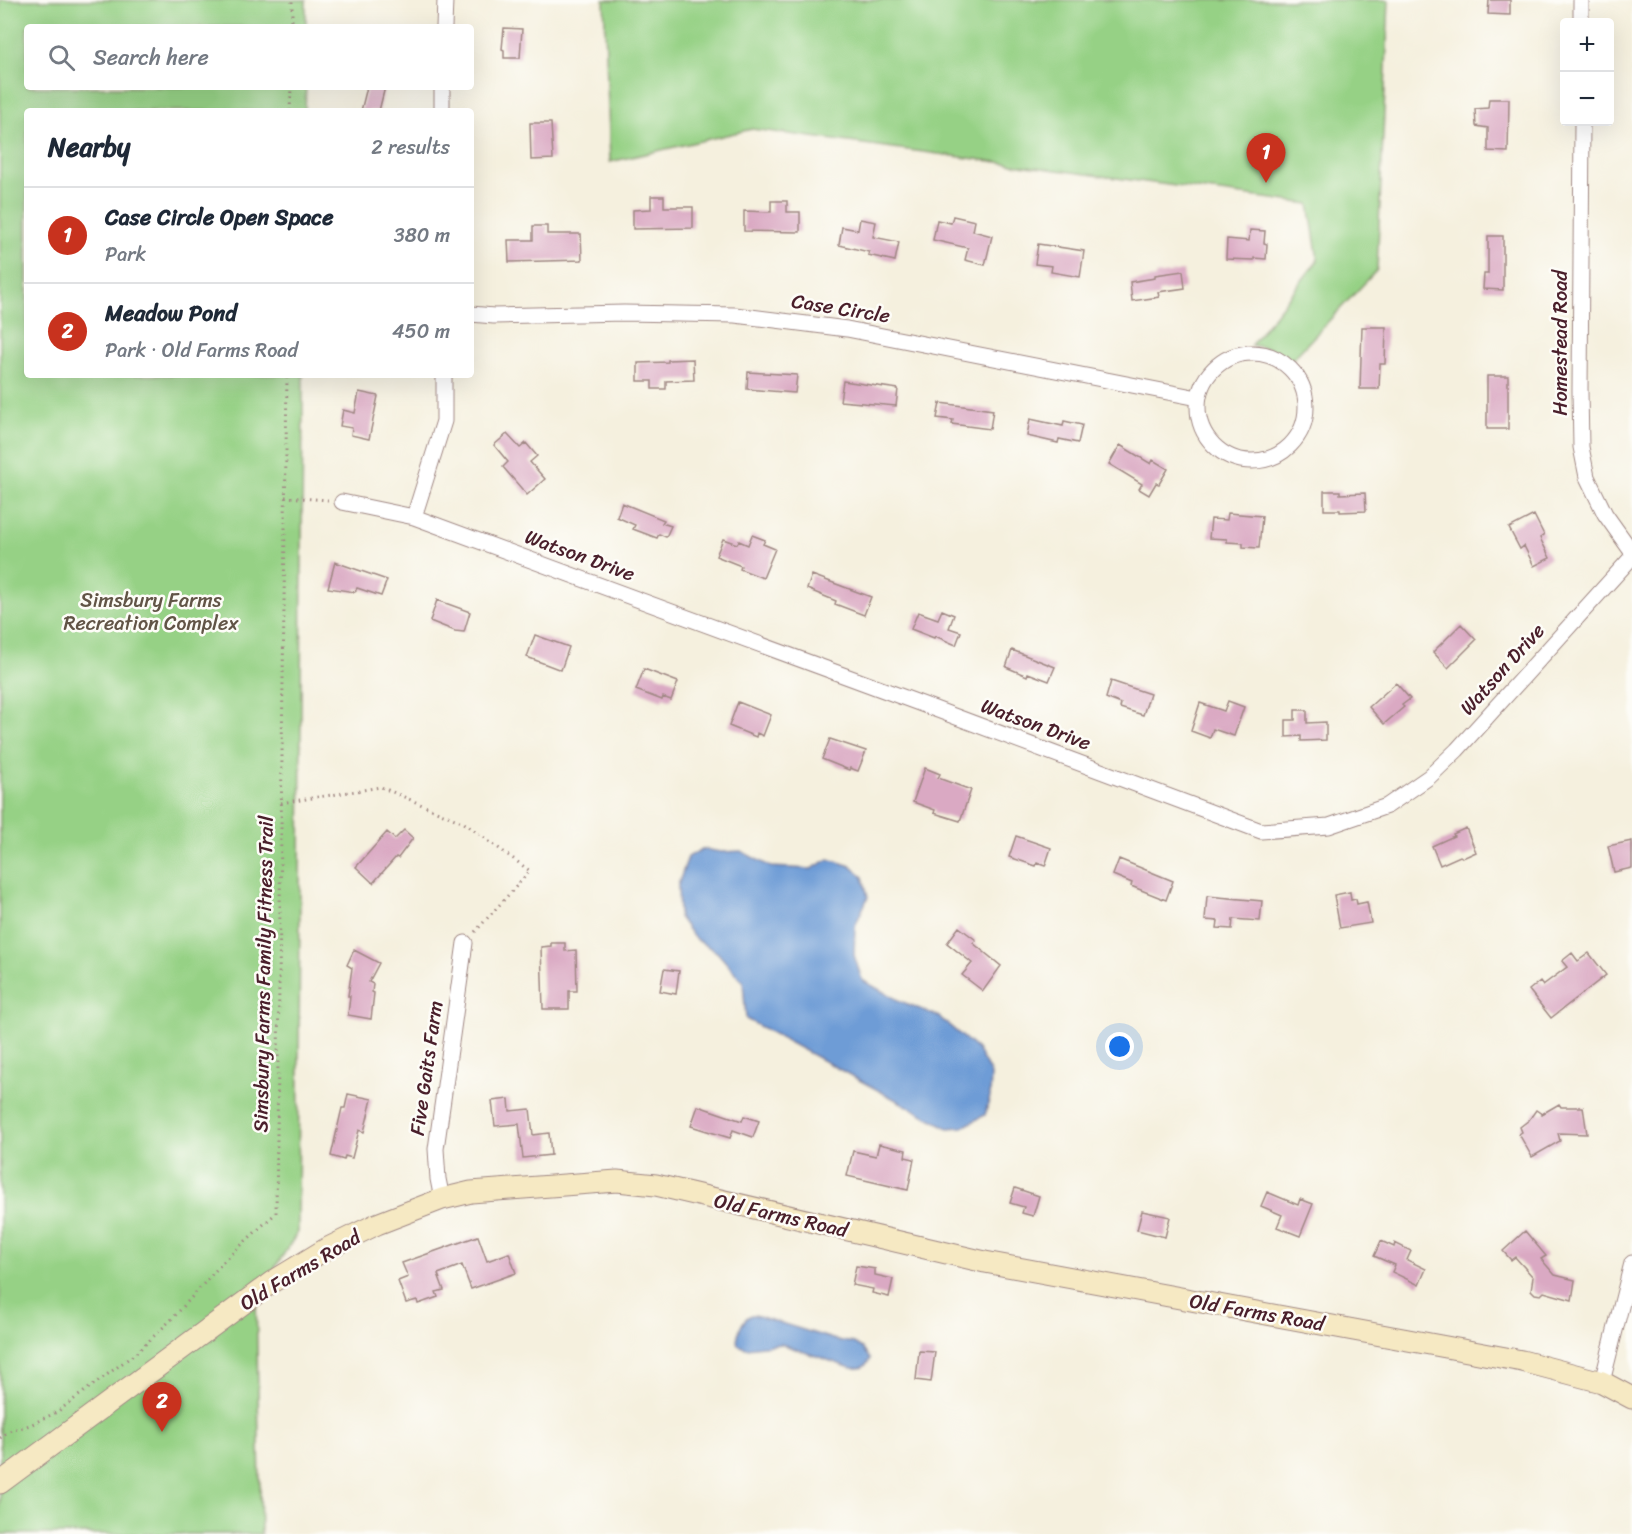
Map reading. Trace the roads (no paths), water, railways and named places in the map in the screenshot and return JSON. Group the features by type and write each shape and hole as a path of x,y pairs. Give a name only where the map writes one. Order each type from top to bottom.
{"street":[{"path":"444,24 445,0"},
{"path":"1581,0 1581,18"},
{"path":"442,90 442,108"},
{"name":"Homestead Road","path":"1582,126 1581,447 1587,477 1605,513 1632,552"},
{"name":"Case Circle","path":"474,314 494,316 624,313 746,316 847,328 1198,398"},
{"path":"1243,353 1260,353 1276,358 1291,369 1296,376 1306,402 1305,420 1297,437 1285,450 1268,459 1250,461 1232,458 1217,448 1205,434 1199,417 1198,398 1204,382 1214,368 1227,358 1243,353"},
{"path":"414,517 444,421 444,378"},
{"name":"Watson Drive","path":"342,502 414,517 1262,831 1329,826 1387,806 1429,777 1457,750 1632,557"},
{"name":"Five Gaits Farm","path":"442,1198 436,1149 465,943"},
{"name":"Old Farms Road","path":"0,1483 272,1281 336,1244 377,1224 442,1198 471,1192 617,1181 656,1185 985,1262 1522,1361 1602,1382 1632,1398"},
{"path":"1602,1382 1632,1263"}],"water":[{"path":"702,849 722,852 741,851 771,867 811,869 829,859 851,866 863,877 868,897 855,926 854,955 862,980 898,1000 939,1017 977,1049 991,1074 990,1097 985,1115 963,1127 948,1128 746,1019 743,982 717,952 695,939 679,917 678,885 688,857"},
{"path":"751,1315 836,1340 854,1343 862,1348 870,1359 862,1367 851,1368 781,1344 746,1348 738,1345 740,1328"}],"place":[{"name":"Case Circle Open Space","path":"1266,183"},
{"name":"Meadow Pond","path":"162,1432"}],"park label":[{"name":"Simsbury Farms Recreation Complex","path":"151,612"}]}
